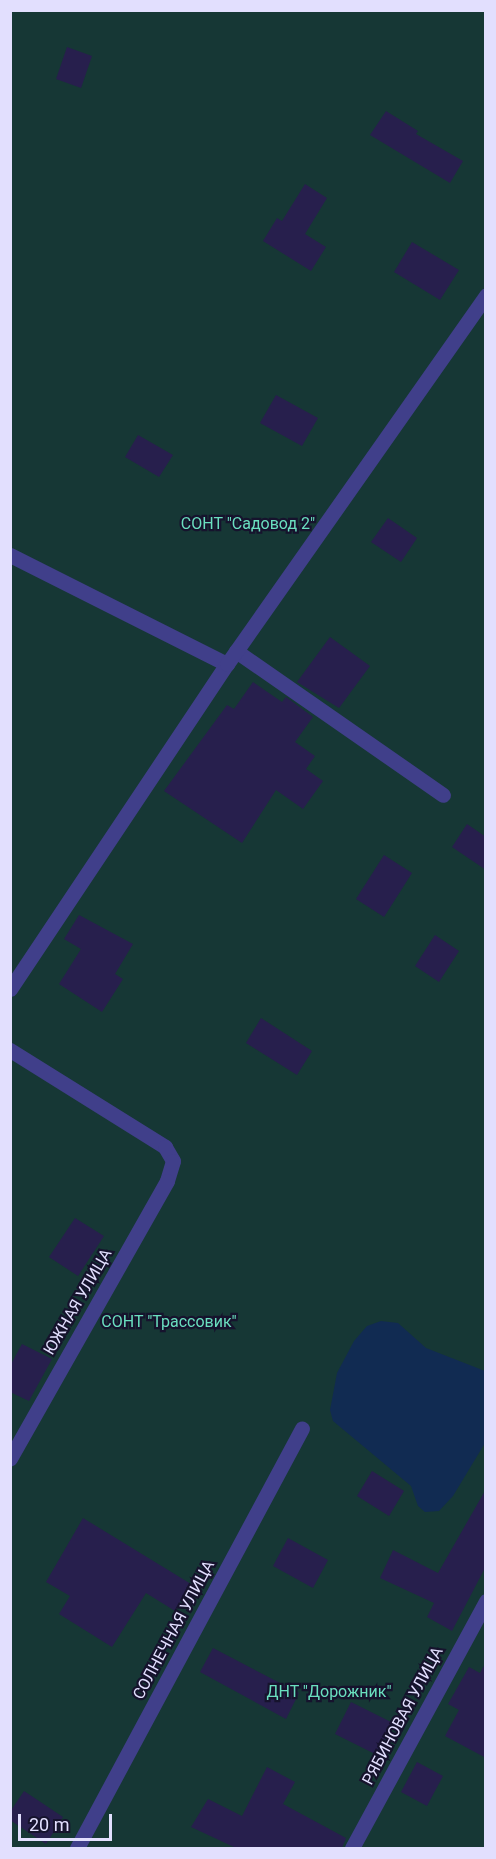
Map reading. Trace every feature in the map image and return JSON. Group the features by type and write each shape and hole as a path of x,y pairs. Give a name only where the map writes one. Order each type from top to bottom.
{"street":[{"path":"10,989 227,664 486,295"},
{"path":"10,555 227,664"},
{"path":"236,651 443,795"},
{"name":"ЮЖНАЯ УЛИЦА","path":"10,1050 165,1147 173,1161 167,1181 10,1459"},
{"name":"СОЛНЕЧНАЯ УЛИЦА","path":"77,1848 302,1430"},
{"name":"РЯБИНОВАЯ УЛИЦА","path":"352,1848 486,1601"}],"green space":[{"name":"СОНТ \"Садовод 2\"","path":"11,11 485,11 485,1848 11,1848"}],"water":[{"path":"381,1321 398,1323 426,1348 485,1371 485,1443 453,1496 439,1511 425,1512 418,1506 411,1486 333,1421 330,1410 337,1373 354,1341 367,1326"}],"building":[{"path":"67,47 92,56 81,88 56,79"},
{"path":"386,111 418,131 416,134 463,161 450,183 370,135"},
{"path":"305,184 327,198 305,234 326,247 311,271 263,241 277,218 282,221"},
{"path":"412,242 459,270 440,300 394,272"},
{"path":"276,395 318,418 302,446 260,423"},
{"path":"138,435 173,455 159,477 125,457"},
{"path":"388,518 417,538 401,562 371,542"},
{"path":"330,637 370,666 339,708 297,682"},
{"path":"253,682 282,702 286,697 313,717 295,742 315,756 306,769 323,781 303,809 276,790 242,843 164,791 227,705 234,709"},
{"path":"467,824 486,837 486,870 452,847"},
{"path":"384,855 412,873 384,917 356,899"},
{"path":"79,915 133,944 115,974 123,979 102,1012 59,984 81,949 64,939"},
{"path":"435,935 459,951 439,982 415,966"},
{"path":"261,1018 312,1051 297,1075 246,1043"},
{"path":"75,1218 104,1236 78,1276 49,1257"},
{"path":"22,1344 52,1359 29,1401 10,1392 10,1366"},
{"path":"372,1471 404,1491 389,1516 357,1496"},
{"path":"486,1489 486,1566 452,1631 427,1617 434,1603 380,1578 393,1550 438,1573"},
{"path":"83,1518 191,1584 175,1611 146,1593 112,1647 59,1614 70,1596 46,1582"},
{"path":"288,1538 328,1560 313,1588 273,1566"},
{"path":"213,1648 299,1693 286,1719 200,1672"},
{"path":"486,1662 486,1758 445,1736 459,1710 448,1704 469,1667 480,1673"},
{"path":"351,1702 393,1723 377,1755 335,1734"},
{"path":"417,1762 443,1776 427,1806 401,1792"},
{"path":"267,1767 295,1782 283,1804 346,1838 342,1848 236,1848 191,1827 208,1799 242,1816"},
{"path":"24,1791 63,1817 46,1844 10,1820 10,1812"}],"park label":[{"name":"СОНТ \"Трассовик\"","path":"169,1322"},
{"name":"ДНТ \"Дорожник\"","path":"329,1692"}]}
